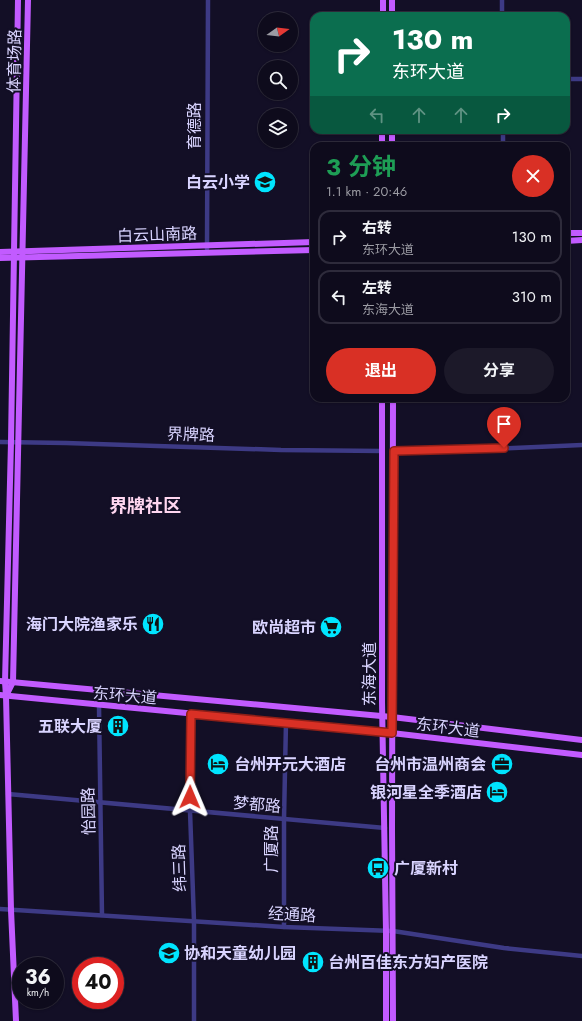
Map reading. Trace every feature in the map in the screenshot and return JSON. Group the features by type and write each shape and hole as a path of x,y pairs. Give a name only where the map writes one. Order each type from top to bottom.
{"main road":[{"name":"体育场路","path":"16,1021 8,794 2,681 11,442 18,0"},
{"name":"体育场路","path":"3,696 13,682 28,0"},
{"path":"382,12 383,0"},
{"path":"392,0 392,12"},
{"path":"570,233 582,233"},
{"path":"570,240 582,240"},
{"name":"白云山南路","path":"22,254 207,245 310,242"},
{"name":"白云山南路","path":"0,252 22,254 310,250"},
{"name":"白云山南路","path":"0,258 14,254"},
{"name":"东海大道","path":"382,402 382,716 385,828 386,1021"},
{"name":"东海大道","path":"393,1021 392,717 394,402"},
{"name":"东环大道","path":"2,681 392,717 582,740"},
{"name":"东环大道","path":"3,696 286,722 582,755"}],"street":[{"name":"育德路","path":"207,252 208,0"},
{"path":"502,0 502,12"},
{"path":"570,79 582,79"},
{"name":"界牌路","path":"0,442 281,450 382,451"},
{"path":"394,451 582,445"},
{"name":"怡园路","path":"99,706 102,916"},
{"name":"纬三路","path":"191,714 190,811 194,921 194,1021"},
{"name":"广厦路","path":"284,928 286,722"},
{"name":"梦都路","path":"8,794 385,828"},
{"name":"经通路","path":"0,909 284,928 393,931 504,948 582,956"}],"place":[{"name":"白云小学","path":"265,182"},
{"name":"海门大院渔家乐","path":"153,624"},
{"name":"欧尚超市","path":"331,627"},
{"name":"五联大厦","path":"118,726"},
{"name":"台州开元大酒店","path":"218,764"},
{"name":"台州市温州商会","path":"502,764"},
{"name":"银河星全季酒店","path":"497,792"},
{"name":"广厦新村","path":"378,868"},
{"name":"协和天童幼儿园","path":"169,953"},
{"name":"台州百佳东方妇产医院","path":"313,962"}],"district":[{"name":"界牌社区","path":"145,506"}],"route":[{"path":"190,797 191,714 392,733 394,451 504,448"}]}
